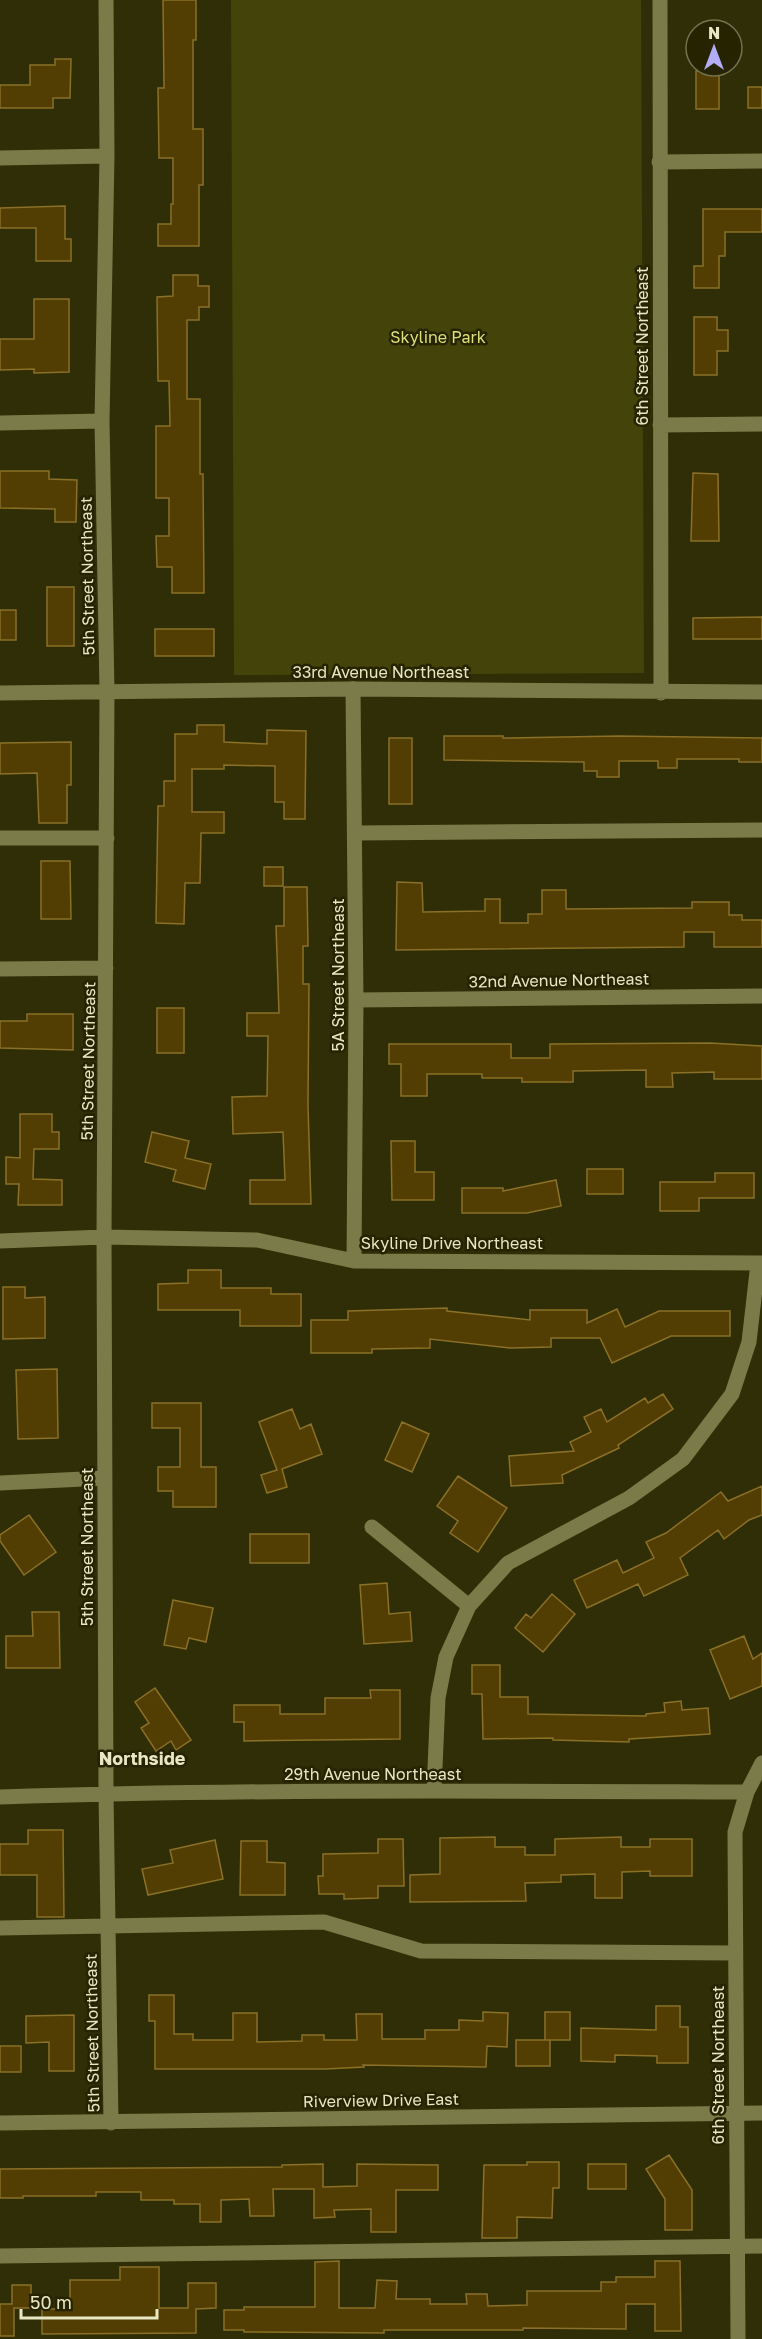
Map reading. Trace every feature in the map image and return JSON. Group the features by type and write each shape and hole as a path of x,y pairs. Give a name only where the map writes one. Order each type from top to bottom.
{"street":[{"name":"5th Street Northeast","path":"106,0 107,156 102,421 107,692 104,1237 106,1793 111,2122"},
{"name":"6th Street Northeast","path":"660,0 658,162 661,693"},
{"path":"0,158 107,156"},
{"path":"658,162 762,161"},
{"path":"0,423 102,421"},
{"path":"660,424 762,424"},
{"name":"33rd Avenue Northeast","path":"0,693 353,689 762,692"},
{"name":"5A Street Northeast","path":"353,689 356,1000 354,1261"},
{"path":"355,833 762,830"},
{"path":"0,838 107,838"},
{"path":"0,969 106,968"},
{"name":"32nd Avenue Northeast","path":"356,1000 762,996"},
{"name":"Skyline Drive Northeast","path":"0,1241 104,1237 257,1240 354,1261 760,1263"},
{"path":"434,1791 438,1698 446,1657 469,1606 508,1563 629,1498 683,1459 732,1394 749,1342 760,1263"},
{"path":"0,1484 105,1478"},
{"path":"372,1527 469,1606"},
{"name":"6th Street Northeast","path":"738,2339 735,1832 747,1792 762,1763"},
{"name":"29th Avenue Northeast","path":"0,1797 106,1793 747,1792"},
{"path":"0,1928 324,1922 420,1951 735,1953"},
{"name":"Riverview Drive East","path":"0,2124 762,2113"},
{"path":"0,2256 762,2246"}],"green space":[{"name":"Skyline Park","path":"231,0 641,0 644,673 234,675"}],"building":[{"path":"163,0 196,0 196,40 193,40 193,129 203,129 203,185 199,185 199,246 158,246 158,224 171,224 171,204 173,204 173,158 159,158 158,88 164,88"},
{"path":"55,59 71,59 70,98 53,98 53,108 0,108 0,85 30,85 30,65 55,65"},
{"path":"696,78 719,78 719,109 696,109"},
{"path":"748,87 762,87 762,108 748,108"},
{"path":"65,206 65,239 71,239 71,261 36,261 36,228 0,228 0,208"},
{"path":"703,209 762,209 762,232 725,232 725,256 719,256 719,288 694,288 694,266 703,266"},
{"path":"173,275 198,275 198,286 209,286 209,307 199,307 199,320 187,320 187,399 200,399 204,593 172,593 172,567 157,567 156,536 169,536 169,498 156,498 156,426 170,426 169,381 158,381 157,297 173,296"},
{"path":"34,299 69,299 69,372 34,373 34,369 0,370 0,339 34,339"},
{"path":"694,317 717,317 717,330 728,330 728,351 717,351 717,375 694,375"},
{"path":"0,471 49,471 49,479 77,480 76,522 55,522 55,509 0,508"},
{"path":"693,473 718,474 719,541 691,541"},
{"path":"47,587 74,587 74,646 47,646"},
{"path":"0,610 16,610 16,640 0,640"},
{"path":"762,617 762,639 693,639 693,618"},
{"path":"155,629 214,629 214,656 155,656"},
{"path":"197,725 224,725 224,742 267,744 267,730 306,731 305,819 284,819 284,802 275,802 275,766 224,765 224,769 192,769 192,812 224,812 224,833 201,833 200,883 185,883 184,924 156,923 158,806 164,806 164,781 175,781 175,734 197,734"},
{"path":"444,736 762,738 762,762 739,762 739,759 677,759 677,768 658,768 658,761 619,761 619,777 597,777 597,771 584,771 584,762 444,760"},
{"path":"389,738 412,738 412,804 389,804"},
{"path":"71,742 71,785 67,785 67,823 39,823 37,773 0,774 0,743"},
{"path":"41,861 70,861 71,919 41,919"},
{"path":"264,867 283,867 283,886 264,886"},
{"path":"397,882 422,883 423,912 485,911 485,899 500,899 500,923 528,923 528,914 542,914 542,890 566,890 566,909 692,908 692,902 729,902 729,915 742,915 742,920 762,920 762,947 714,947 714,932 684,932 684,947 396,950"},
{"path":"284,887 307,887 308,946 303,946 303,984 309,984 308,1106 311,1204 250,1204 250,1180 285,1180 283,1132 233,1134 232,1097 267,1096 268,1036 247,1036 247,1013 279,1013 276,926 284,926"},
{"path":"157,1008 184,1008 184,1053 157,1053"},
{"path":"27,1014 73,1014 73,1050 0,1048 0,1021 27,1021"},
{"path":"710,1043 762,1046 762,1079 714,1079 714,1072 672,1073 673,1087 646,1087 646,1070 573,1071 573,1082 522,1082 522,1078 482,1078 482,1074 427,1074 427,1096 401,1096 401,1064 389,1064 389,1044 511,1044 511,1058 550,1058 550,1044"},
{"path":"20,1114 52,1114 52,1132 59,1132 59,1149 34,1149 33,1179 62,1180 62,1205 18,1205 19,1184 6,1184 6,1157 20,1158"},
{"path":"152,1132 189,1141 185,1158 211,1164 205,1189 173,1181 176,1170 145,1162"},
{"path":"391,1141 415,1141 415,1172 434,1172 434,1200 392,1200"},
{"path":"587,1169 623,1169 623,1194 587,1194"},
{"path":"715,1173 754,1173 754,1198 699,1198 699,1211 660,1211 660,1182 715,1182"},
{"path":"556,1180 561,1206 527,1213 462,1213 462,1188 503,1188 503,1191"},
{"path":"188,1270 221,1270 221,1288 271,1288 271,1294 301,1294 301,1326 240,1326 240,1310 158,1310 158,1284 188,1283"},
{"path":"3,1287 25,1287 25,1298 45,1297 45,1338 3,1339"},
{"path":"447,1308 447,1311 530,1320 530,1310 587,1310 587,1323 617,1309 625,1327 659,1311 730,1311 730,1336 671,1336 612,1363 600,1338 551,1338 551,1347 511,1348 430,1339 430,1348 372,1349 372,1353 311,1353 311,1320 348,1320 348,1311"},
{"path":"57,1369 58,1438 18,1439 16,1370"},
{"path":"663,1394 673,1409 618,1445 619,1448 562,1475 563,1483 511,1486 509,1456 574,1451 570,1442 591,1432 584,1417 601,1409 607,1422 645,1398 648,1403"},
{"path":"152,1403 201,1403 201,1467 216,1467 216,1507 173,1507 173,1491 158,1491 158,1467 180,1467 180,1428 152,1428"},
{"path":"292,1409 300,1429 311,1424 322,1454 282,1469 287,1487 267,1493 261,1475 277,1470 259,1422"},
{"path":"402,1422 429,1434 412,1472 385,1460"},
{"path":"458,1476 507,1508 478,1552 450,1533 458,1521 437,1506"},
{"path":"762,1486 762,1515 749,1520 724,1539 718,1530 680,1558 688,1575 644,1596 638,1584 587,1608 574,1580 617,1560 623,1573 654,1558 646,1542 666,1533 721,1492 728,1501"},
{"path":"29,1515 56,1552 24,1575 0,1541 0,1535"},
{"path":"250,1534 309,1534 309,1563 250,1563"},
{"path":"387,1583 389,1614 410,1612 412,1641 364,1644 360,1585"},
{"path":"552,1594 575,1614 543,1652 515,1628 526,1614 531,1618"},
{"path":"173,1600 213,1608 206,1642 189,1638 186,1649 164,1645"},
{"path":"32,1612 59,1612 60,1668 6,1668 6,1636 33,1636"},
{"path":"744,1636 753,1659 762,1653 762,1686 730,1699 710,1650"},
{"path":"472,1665 500,1665 500,1697 528,1697 528,1714 646,1716 646,1714 665,1712 664,1703 681,1701 682,1710 708,1708 710,1734 629,1739 629,1742 553,1740 553,1738 483,1739 482,1694 472,1694"},
{"path":"155,1688 191,1740 176,1750 171,1741 156,1751 141,1728 149,1723 135,1702"},
{"path":"370,1690 400,1690 400,1739 244,1741 244,1722 234,1722 234,1705 280,1705 280,1714 325,1714 325,1698 371,1698"},
{"path":"28,1830 63,1830 64,1917 37,1917 37,1875 0,1875 0,1844 28,1844"},
{"path":"495,1837 495,1847 525,1847 525,1855 555,1855 555,1839 621,1837 621,1847 650,1847 650,1839 692,1839 692,1876 650,1876 650,1871 622,1872 622,1898 595,1898 595,1874 561,1875 561,1882 525,1883 526,1901 410,1902 410,1875 440,1874 440,1838"},
{"path":"378,1839 403,1839 404,1886 378,1886 378,1898 344,1899 344,1894 319,1894 318,1876 323,1876 323,1854 378,1853"},
{"path":"215,1840 223,1879 148,1895 142,1869 173,1863 170,1850"},
{"path":"241,1841 267,1841 267,1862 285,1863 285,1895 240,1895"},
{"path":"149,1995 174,1995 174,2034 193,2034 193,2040 233,2040 233,2013 257,2013 257,2042 302,2041 302,2035 324,2035 324,2040 357,2040 356,2014 382,2014 382,2039 425,2039 425,2030 459,2030 459,2020 483,2021 483,2012 508,2013 507,2047 487,2046 486,2067 363,2065 364,2067 325,2069 155,2069 155,2021 149,2021"},
{"path":"656,2006 680,2006 680,2027 688,2027 688,2063 657,2063 657,2056 615,2055 615,2062 581,2061 581,2028 656,2030"},
{"path":"545,2012 570,2012 570,2040 545,2040"},
{"path":"74,2015 74,2071 49,2071 49,2042 26,2043 26,2016"},
{"path":"516,2040 550,2040 550,2066 516,2066"},
{"path":"0,2046 21,2046 21,2072 0,2072"},
{"path":"669,2155 692,2190 692,2230 665,2230 665,2199 646,2169"},
{"path":"527,2162 559,2162 559,2188 553,2188 552,2218 517,2217 517,2238 482,2238 484,2165 527,2165"},
{"path":"323,2164 323,2187 357,2186 357,2164 438,2165 438,2190 396,2190 396,2232 371,2232 371,2209 334,2210 335,2217 314,2218 314,2189 273,2189 274,2216 250,2216 249,2199 221,2200 221,2222 200,2222 200,2204 174,2204 174,2200 141,2200 141,2192 96,2192 96,2196 0,2198 0,2169 282,2167 282,2165"},
{"path":"588,2164 626,2164 626,2189 588,2189"},
{"path":"339,2261 339,2308 375,2308 377,2280 397,2281 396,2299 430,2299 430,2304 467,2304 466,2294 487,2294 488,2306 527,2305 527,2291 601,2291 601,2282 616,2282 616,2277 655,2277 655,2261 680,2261 681,2331 655,2331 655,2304 626,2304 626,2329 384,2330 384,2333 224,2330 224,2310 244,2310 244,2307 315,2307 315,2262"},
{"path":"120,2267 159,2267 159,2308 188,2308 188,2283 216,2283 216,2308 196,2309 196,2333 42,2334 42,2309 70,2309 70,2280 120,2280"},
{"path":"12,2285 31,2285 31,2308 14,2308 14,2336 0,2336 0,2304 12,2304"}],"district":[{"name":"Northside","path":"142,1758"}]}
